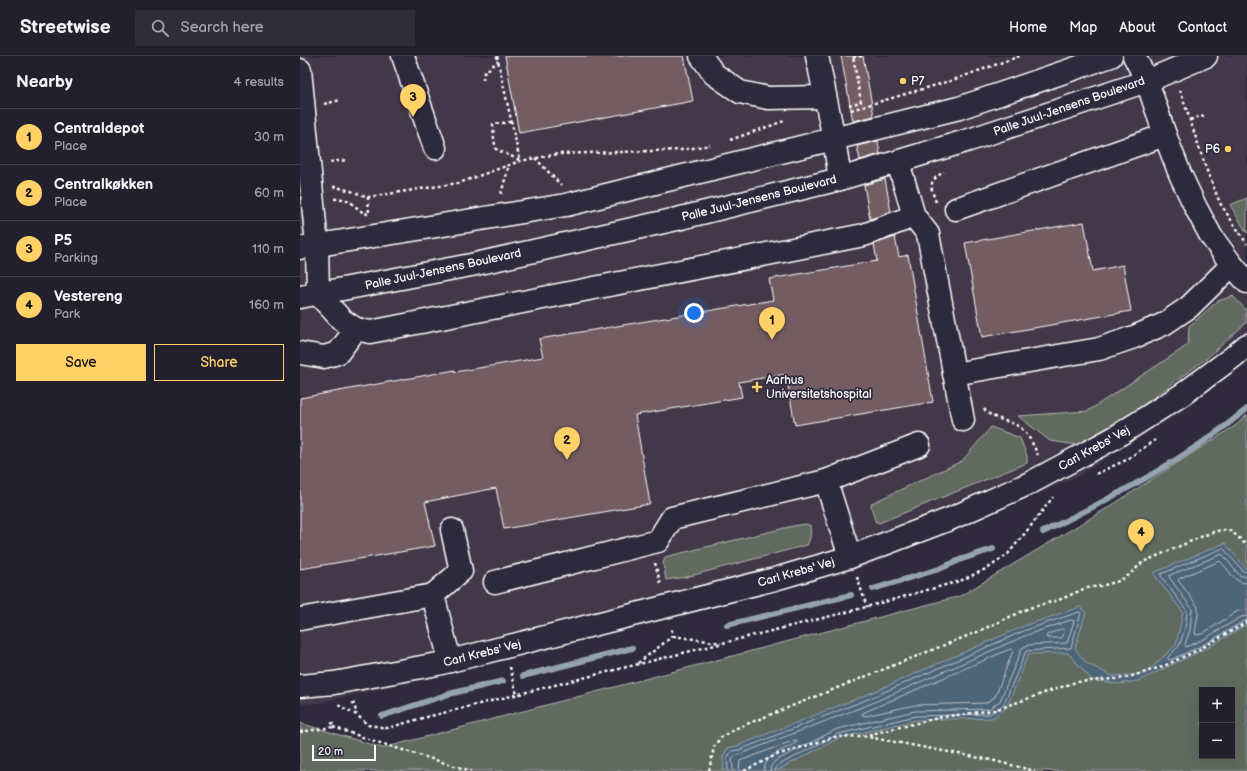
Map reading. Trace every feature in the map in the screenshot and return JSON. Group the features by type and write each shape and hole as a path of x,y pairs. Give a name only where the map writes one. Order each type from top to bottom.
{"street":[{"path":"403,56 435,148"},
{"path":"701,56 714,74 740,92 827,108"},
{"path":"817,56 834,139 840,179"},
{"path":"309,247 566,205 959,108 1111,56"},
{"path":"1134,56 1147,81 1180,174 1196,208 1211,236 1232,265 1247,282"},
{"name":"Palle Juul-Jensens Boulevard","path":"309,295 471,265 840,179 969,140 1147,81 1206,56"},
{"path":"300,70 313,196 309,247 309,295 356,329 370,332 864,235 914,216"},
{"path":"946,207 1165,135"},
{"path":"898,162 914,216 928,234 963,420"},
{"path":"954,374 1099,349 1134,337 1164,324 1189,307 1232,265"},
{"path":"300,353 324,357 338,354 356,329"},
{"name":"Carl Krebs' Vej","path":"300,686 334,683 450,661 775,579 850,557 950,519 1030,483 1114,438 1183,394 1247,345"},
{"path":"495,582 658,541 672,518 826,481 919,445"},
{"path":"826,481 850,557"},
{"path":"300,619 433,595 461,571 452,530"},
{"path":"433,595 450,661"}],"path":[{"path":"497,56 520,161"},
{"path":"827,108 861,102 853,57 863,56"},
{"path":"827,108 950,81 1020,56"},
{"path":"483,80 484,73 498,60"},
{"path":"1171,71 1180,87 1207,171 1220,203 1247,244"},
{"path":"950,81 959,108"},
{"path":"1190,120 1201,116 1207,118"},
{"path":"730,140 787,120"},
{"path":"512,122 492,124 494,140 496,149 520,161"},
{"path":"313,196 336,187 368,197 459,183 520,161 558,154 681,150 716,144"},
{"path":"534,158 563,187 556,188"},
{"path":"507,193 501,194 509,165"},
{"path":"944,172 934,178 931,184 932,191 946,207"},
{"path":"313,196 341,198 351,202 364,213 376,215"},
{"path":"357,715 368,725 388,728 867,607 960,581 990,567 1008,554 1054,495 1028,435 1019,427 986,412 983,407"},
{"path":"1094,476 1126,460 1158,438"},
{"path":"709,771 714,748 720,738 737,728 774,712 977,632 1029,608 1059,600 1086,588 1119,581 1129,575 1143,562 1218,530 1227,530 1236,535 1247,546"},
{"path":"850,557 867,607"},
{"path":"744,771 776,754 835,737 863,736 942,717 995,710 1076,682 1126,678 1164,666 1200,649 1247,622"},
{"path":"673,636 724,643"},
{"path":"505,647 517,695"},
{"path":"332,722 333,727"},
{"path":"300,732 333,727 380,744 471,771"},
{"path":"863,736 991,760 1035,771"}],"shaded area":[{"name":"Aarhus Universitetshospital","path":"300,56 1247,56 1247,363 1183,411 1078,476 952,531 856,570 495,663 318,703 300,704"},
{"path":"1247,198 1247,233 1230,205"},
{"path":"1233,296 1246,310 1246,323 1207,358 1138,409 1077,445 1050,441 1018,416 1088,411 1188,345 1189,326 1218,301"},
{"path":"1247,415 1247,771 300,771 300,723 383,748 960,596 1109,507 1236,425"},
{"path":"991,427 1020,438 1027,456 1027,463 879,523 875,521 871,506 872,503 962,461"},
{"path":"806,524 811,526 810,538 807,545 686,577 666,580 663,564 665,557"}],"water":[{"path":"1225,543 1247,570 1247,624 1209,647 1138,681 1118,684 1092,680 1068,653 1028,654 1007,707 992,718 916,720 839,738 776,771 724,771 723,757 728,748 737,746 866,695 1024,626 1080,607 1086,612 1075,648 1086,663 1112,676 1145,674 1176,645 1183,612 1153,573"}],"building":[{"path":"505,56 684,56 693,101 519,133"},
{"path":"841,56 863,56 874,116 853,121"},
{"path":"878,141 880,154 860,160 857,146"},
{"path":"885,179 891,212 870,219 864,185"},
{"path":"1084,222 1093,271 1123,265 1131,311 982,337 965,243"},
{"path":"895,237 899,257 908,255 933,402 795,425 786,374 739,382 742,397 635,415 650,504 504,529 496,488 425,502 435,546 300,569 300,398 455,370 455,372 543,357 539,339 773,300 769,279 877,261 874,244"}],"waterway":[{"path":"1043,532 1122,491 1174,461 1199,445 1247,409"},
{"path":"873,589 939,569 962,559 993,549"},
{"path":"727,625 851,595"},
{"path":"523,676 632,648"},
{"path":"382,716 449,694 503,681"}],"place":[{"name":"P7","path":"903,81"},
{"name":"P5","path":"413,117"},
{"name":"P6","path":"1228,149"},
{"name":"Centraldepot","path":"772,340"},
{"name":"Aarhus Universitetshospital","path":"757,387"},
{"name":"Centralkøkken","path":"567,460"},
{"name":"Vestereng","path":"1141,552"}]}
